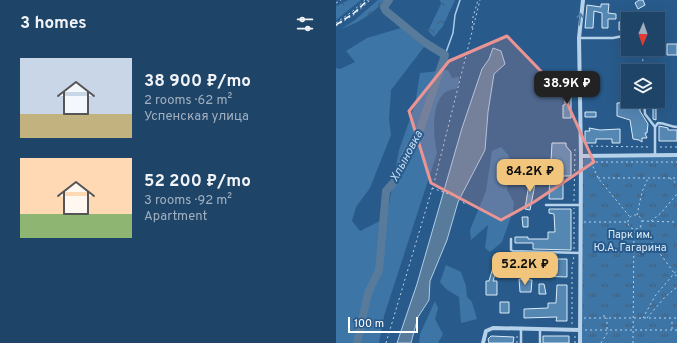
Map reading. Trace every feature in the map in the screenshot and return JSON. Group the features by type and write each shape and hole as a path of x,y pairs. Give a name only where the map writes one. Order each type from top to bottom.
{"street":[{"path":"580,343 581,156 579,38 583,0"},
{"path":"581,156 677,155"},
{"path":"483,343 486,331 493,328 521,330 580,330"}],"lane":[{"path":"579,38 613,38 621,36"},
{"path":"645,108 645,114 655,127 655,155"},
{"path":"655,127 658,123 665,123 672,127 677,127"},
{"path":"546,205 581,205"},
{"path":"511,239 511,250 513,251 580,252"},
{"path":"540,329 540,343"},
{"path":"520,343 521,330"}],"path":[{"path":"336,3 341,0"},
{"path":"336,23 365,0"},
{"path":"336,26 355,14 370,0"},
{"path":"386,343 432,188 479,0"},
{"path":"643,59 643,64"},
{"path":"582,146 677,147"},
{"path":"572,324 575,148"},
{"path":"630,217 598,178 591,162 677,162"},
{"path":"598,178 677,178"},
{"path":"648,178 642,192 637,215 641,221 640,226 677,277"},
{"path":"670,178 677,184"},
{"path":"432,188 460,198 466,206"},
{"path":"651,221 661,213 677,194"},
{"path":"630,217 637,215"},
{"path":"630,217 628,222 630,227 634,228 640,226"},
{"path":"641,221 677,222"},
{"path":"580,222 628,222"},
{"path":"633,343 634,228"},
{"path":"643,318 656,296 677,270"},
{"path":"647,318 665,297 677,287"},
{"path":"582,318 677,318"},
{"path":"601,343 608,330 607,318"},
{"path":"672,318 672,330"},
{"path":"517,343 515,332 521,330"},
{"path":"580,330 677,330"},
{"path":"575,333 575,343"}],"highlighted area":[{"path":"507,36 563,94 594,162 534,202 501,220 431,183 409,111 449,61"}],"green space":[{"path":"349,0 361,0 336,20 336,6"},
{"path":"378,0 385,0 365,18 341,29 355,20"},
{"path":"440,0 455,0 443,26 434,37 428,31 441,4"},
{"path":"401,28 424,47 391,90 389,119 391,135 370,188 356,207 352,221 360,231 380,221 389,204 399,150 415,105 420,73 448,70 452,78 459,77 459,84 456,89 447,91 441,97 437,105 434,136 437,153 384,316 379,343 336,343 336,68 340,69 355,62 346,51 367,38"},
{"path":"501,147 509,156 510,170 507,190 514,202 513,211 502,242 490,252 485,248 488,225 471,240 470,230 486,191 492,151"},
{"name":"Парк им. Ю.А. Гагарина","path":"677,155 677,343 582,343 582,162 585,158"},
{"path":"446,265 461,272 466,286 467,297 472,302 477,319 461,323 459,297 446,289 440,282"},
{"path":"435,301 438,308 435,319 443,334 438,343 419,343 420,334"}],"shaded area":[{"path":"493,48 501,51 505,64 494,74 488,112 485,150 458,202 447,240 430,281 429,300 418,317 411,343 397,343 417,284 462,128 482,69 489,59"}],"building":[{"path":"639,0 643,0 645,5 638,9 635,3"},
{"path":"601,4 609,4 608,13 616,14 616,19 608,19 608,28 602,28 602,13 594,11 593,28 585,28 587,5 601,7"},
{"path":"619,22 621,22 621,30 619,30"},
{"path":"667,44 677,44 677,55 667,55"},
{"path":"565,89 571,89 571,118 563,118"},
{"path":"617,103 621,103 621,108 640,108 640,111 648,124 647,133 645,133 647,138 642,138 642,142 633,139 630,120 617,116"},
{"path":"653,108 656,108 656,120 653,119"},
{"path":"585,112 596,112 596,117 585,117"},
{"path":"659,126 668,128 668,130 677,130 677,141 659,141"},
{"path":"589,128 600,130 620,129 620,143 612,143 612,139 596,139 596,143 585,143 585,131 590,131"},
{"path":"552,143 566,143 566,146 571,152 571,176 563,176 563,199 549,199 550,171 561,171 561,161 551,161"},
{"path":"545,165 545,171 532,172 532,166"},
{"path":"530,177 536,179 530,210 525,209"},
{"path":"549,209 571,209 571,250 533,249 533,243 515,243 515,237 528,237 528,239 548,239 548,232 555,232 554,214 549,213"},
{"path":"522,217 528,217 528,227 523,227"},
{"path":"497,254 501,255 493,281 497,281 497,295 486,295 486,281 489,281"},
{"path":"512,254 522,255 521,270 517,271 508,268"},
{"path":"539,259 567,259 567,277 539,276"},
{"path":"519,279 532,280 531,292 520,292"},
{"path":"539,284 544,284 546,294 539,294"},
{"path":"557,285 567,285 567,321 556,321 557,317 524,318 524,309 548,308 548,303 556,303"},
{"path":"500,302 509,302 509,313 500,313"},
{"path":"491,336 514,337 513,343 489,343 488,339"},
{"path":"543,336 569,336 569,343 543,343"}],"waterway":[{"name":"Хлыновка","path":"357,343 368,293 379,270 386,191 394,182 406,153 420,130 445,55 424,42 386,11 384,7 389,0"},
{"path":"445,55 453,33 455,15 460,0"}],"railway":[{"path":"336,25 354,13 368,0"}]}
